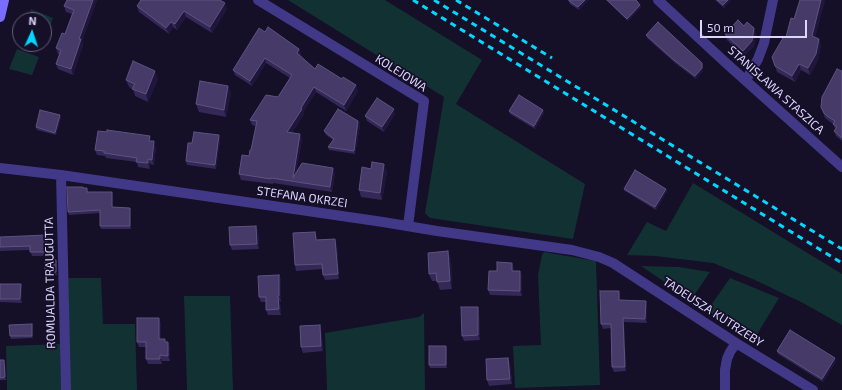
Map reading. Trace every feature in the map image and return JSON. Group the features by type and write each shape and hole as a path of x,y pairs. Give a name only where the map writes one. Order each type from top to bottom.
{"street":[{"path":"0,17 4,0"},
{"name":"KOLEJOWA","path":"258,0 424,101 408,226"},
{"name":"STANISŁAWA STASZICA","path":"658,0 842,167"},
{"path":"746,80 758,59 764,43 773,0"},
{"name":"STEFANA OKRZEI","path":"0,168 61,175 572,250 599,257"},
{"name":"ROMUALDA TRAUGUTTA","path":"61,175 66,390"},
{"name":"TADEUSZA KUTRZEBY","path":"599,257 613,263 736,343 814,390"},
{"path":"725,390 726,364 730,352 736,343"}],"green space":[{"path":"288,0 385,0 482,60 456,104 585,184 573,239 430,218 425,213 444,97"},
{"path":"31,9 38,12 30,12"},
{"path":"16,52 25,52 39,57 32,75 9,69"},
{"path":"693,183 842,274 842,325 803,303 755,280 713,263 655,256 627,255 647,222 666,231"},
{"path":"544,252 596,261 600,385 515,388 513,346 541,345 538,275"},
{"path":"641,266 679,267 710,272 691,300"},
{"path":"68,278 101,278 103,324 135,324 137,390 70,390"},
{"path":"730,278 779,298 753,341 707,311"},
{"path":"184,296 230,296 233,390 187,390"},
{"path":"424,313 425,390 327,390 325,333 419,317"},
{"path":"60,344 61,390 7,390 6,346"}],"building":[{"path":"67,0 93,0 79,39 81,39 71,69 56,64 61,50 56,48 62,33 65,34 74,10 64,6"},
{"path":"141,0 220,0 225,3 210,27 184,11 175,24 171,22 166,28 137,6"},
{"path":"569,0 585,0 578,7"},
{"path":"607,0 636,0 640,5 627,19"},
{"path":"717,0 728,0 723,5"},
{"path":"800,0 821,0 812,36 819,39 816,54 808,68 799,64 792,76 775,66 772,57 783,38 786,37 791,18 794,19"},
{"path":"738,20 744,26 747,22 754,28 752,41 743,51 725,34"},
{"path":"658,22 702,63 702,68 695,76 674,60 646,35"},
{"path":"268,27 299,49 297,53 315,69 318,64 342,79 343,77 356,85 344,105 314,87 287,132 300,134 293,178 302,163 333,168 330,187 239,174 242,155 249,156 257,121 250,120 266,95 278,97 292,75 265,58 250,81 233,70 259,28 265,32"},
{"path":"133,61 155,71 146,94 132,89 135,84 126,80"},
{"path":"837,69 842,71 842,138 834,131 837,127 833,124 835,121 824,113 821,107 822,97"},
{"path":"200,81 228,86 224,110 196,104"},
{"path":"519,95 543,110 534,126 509,111"},
{"path":"377,98 394,109 382,127 365,116"},
{"path":"338,109 358,121 354,151 328,147 334,139 324,131"},
{"path":"40,110 60,115 55,133 36,127"},
{"path":"107,130 150,136 149,141 154,141 152,160 148,159 148,163 136,162 137,158 104,153 104,151 95,150 98,131 107,132"},
{"path":"194,132 219,135 215,165 186,161 188,143 192,143"},
{"path":"372,162 384,164 380,193 359,190 362,167 371,169"},
{"path":"635,170 666,189 655,207 624,189"},
{"path":"67,187 87,188 87,192 112,192 112,207 130,208 130,226 100,226 100,210 68,212"},
{"path":"256,226 257,244 230,245 229,227"},
{"path":"315,232 316,240 335,239 338,274 323,275 322,264 295,265 293,233"},
{"path":"47,235 47,252 30,252 30,246 0,247 0,237"},
{"path":"448,251 450,281 437,282 436,273 429,274 428,253"},
{"path":"45,260 56,260 56,272 45,271"},
{"path":"497,262 512,263 512,271 520,271 520,291 488,290 489,271 497,271"},
{"path":"279,275 279,309 266,310 266,297 259,297 258,276"},
{"path":"0,284 21,284 20,299 0,299"},
{"path":"600,291 619,291 619,300 646,301 645,319 623,318 625,367 612,367 611,324 601,324"},
{"path":"461,307 478,307 478,335 462,336"},
{"path":"137,318 159,318 159,339 165,339 165,342 168,342 168,356 160,355 160,359 146,359 146,342 137,342"},
{"path":"32,324 32,336 10,336 9,325"},
{"path":"320,325 321,346 301,347 300,326"},
{"path":"790,330 835,358 822,379 777,351"},
{"path":"429,346 446,346 446,365 429,365"},
{"path":"508,358 510,379 487,380 486,359"},
{"path":"0,360 4,360 5,377 0,378"}],"railway":[{"path":"413,0 842,263"},
{"path":"434,0 842,249"},
{"path":"456,0 552,58"}]}
